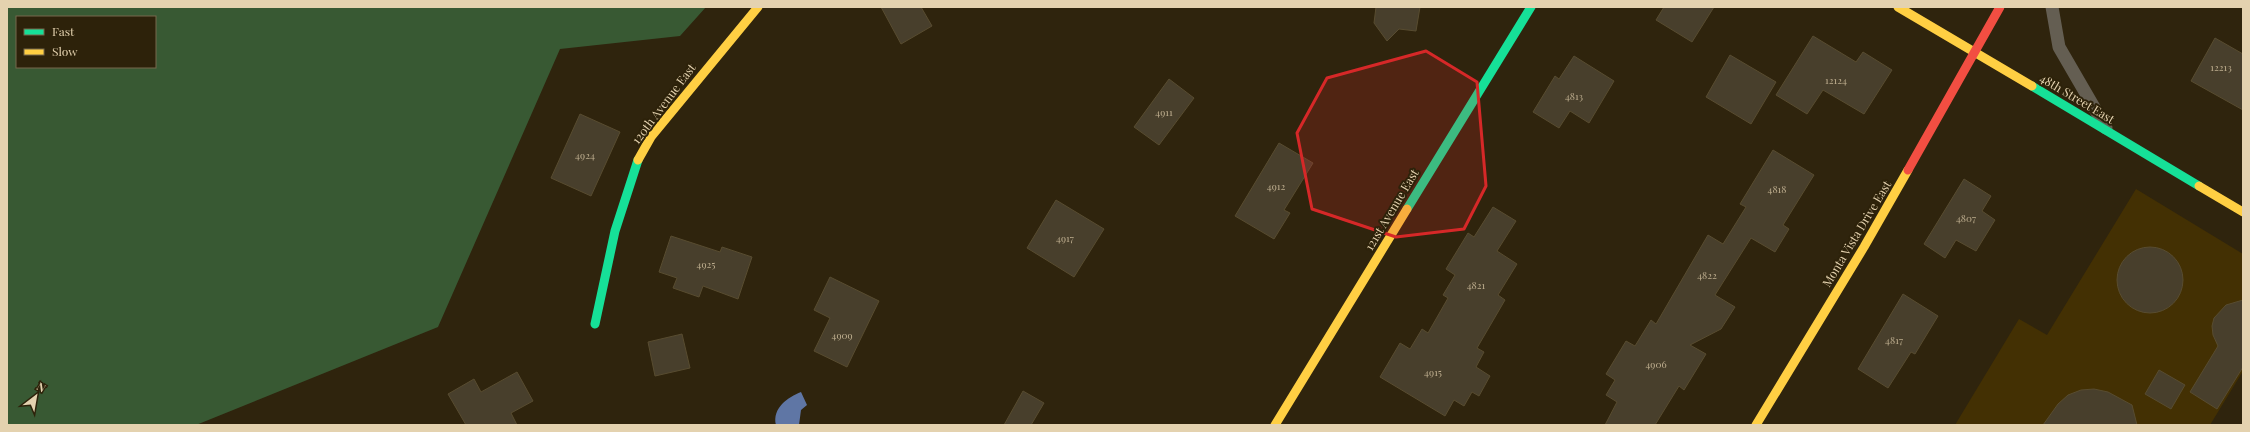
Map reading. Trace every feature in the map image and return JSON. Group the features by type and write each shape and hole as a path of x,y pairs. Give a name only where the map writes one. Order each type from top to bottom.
{"street":[{"name":"120th Avenue East","path":"595,324 615,231 636,164 652,137 677,104 758,7"},
{"name":"121st Avenue East","path":"1275,425 1531,7"},
{"name":"48th Street East","path":"1898,7 2243,212"},
{"name":"Monta Vista Drive East","path":"1756,425 1864,247 2000,7"}],"lane":[{"path":"2052,7 2059,47 2108,132"}],"highlighted area":[{"path":"1426,51 1477,82 1486,186 1464,229 1396,237 1312,209 1297,133 1327,78"}],"shaded area":[{"path":"2136,189 2243,254 2243,371 2210,425 1955,425 2019,319 2047,335"}],"green space":[{"path":"7,7 706,7 680,36 560,49 438,327 196,425 7,425"}],"water":[{"path":"801,392 807,405 801,410 799,425 776,425 776,413 782,404 786,400"}],"building":[{"path":"881,7 921,7 932,26 901,44"},
{"path":"1376,7 1420,7 1416,31 1399,29 1387,41 1374,23"},
{"path":"1664,7 1714,7 1692,42 1656,20"},
{"path":"1813,36 1856,62 1863,52 1892,70 1864,114 1823,90 1807,114 1776,95"},
{"path":"2215,38 2243,54 2243,110 2191,81"},
{"path":"1730,55 1776,82 1751,124 1706,97"},
{"path":"1574,56 1614,81 1589,123 1570,111 1559,128 1533,112 1555,76 1559,79"},
{"path":"1169,79 1194,98 1159,145 1134,127"},
{"path":"580,114 620,132 591,196 551,178"},
{"path":"1279,143 1313,163 1284,210 1290,213 1274,239 1235,216"},
{"path":"1773,150 1814,175 1783,225 1789,229 1775,252 1751,238 1715,295 1735,307 1721,329 1690,345 1706,354 1684,390 1679,386 1655,425 1605,425 1617,402 1606,395 1615,380 1606,374 1626,341 1635,346 1651,320 1656,324 1708,235 1723,244 1746,207 1740,204"},
{"path":"1964,179 1991,196 1982,211 1995,220 1976,251 1956,240 1945,258 1924,244"},
{"path":"1056,200 1104,229 1074,277 1027,248"},
{"path":"1493,207 1516,221 1497,251 1517,264 1498,295 1505,300 1477,348 1484,352 1476,367 1490,376 1479,396 1472,392 1464,406 1454,400 1445,416 1380,377 1400,343 1410,349 1422,329 1428,333 1448,298 1443,295 1455,275 1446,269 1468,233 1474,237"},
{"path":"671,236 720,252 722,247 752,257 738,299 703,286 699,297 673,288 677,278 659,272"},
{"path":"2144,247 2156,247 2168,252 2178,262 2183,274 2181,293 2168,308 2156,313 2144,313 2132,308 2122,298 2117,286 2117,274 2122,262 2132,252"},
{"path":"830,277 879,301 847,367 814,351 830,318 814,310"},
{"path":"1903,294 1938,316 1915,354 1911,352 1888,388 1858,369"},
{"path":"2243,300 2243,367 2217,409 2190,392 2218,346 2213,335 2212,326 2214,318 2226,305"},
{"path":"682,334 690,368 655,376 648,342"},
{"path":"2159,370 2185,385 2171,409 2145,394"},
{"path":"517,372 533,401 511,413 517,425 466,425 448,394 474,379 481,392"},
{"path":"2094,389 2108,392 2132,405 2137,425 2043,425 2058,404 2068,395 2081,390"},
{"path":"1023,391 1044,403 1031,425 1004,425"}],"traffic: fast":[{"path":"1407,209 1531,7"},
{"path":"2032,86 2199,186"},
{"path":"595,324 615,231 638,160"}],"traffic: slow":[{"path":"638,160 651,137 758,7"},
{"path":"1898,7 2032,86"},
{"path":"1756,425 1864,247 1908,170"},
{"path":"2199,186 2243,212"},
{"path":"1275,425 1407,209"}],"traffic: jam":[{"path":"1908,170 2000,7"}]}
